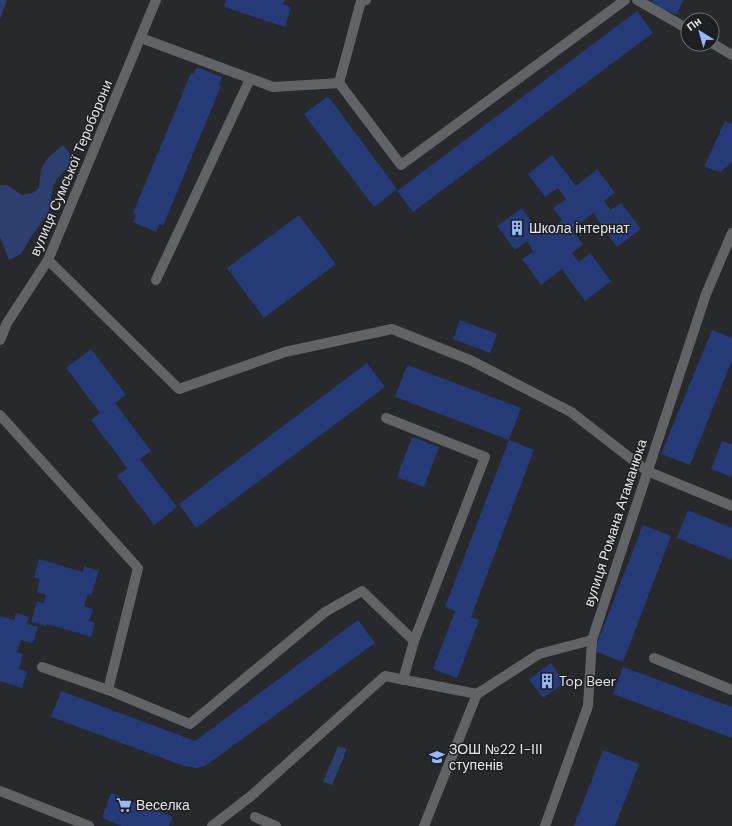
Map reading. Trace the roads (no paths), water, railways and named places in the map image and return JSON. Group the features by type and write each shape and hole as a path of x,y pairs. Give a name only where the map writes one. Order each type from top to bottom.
{"street":[{"name":"вулиця Сумської Тероборони","path":"0,340 7,323 48,260 156,0"},
{"path":"339,83 361,1 366,0"},
{"path":"339,83 401,165 625,0"},
{"path":"637,0 680,24"},
{"path":"140,38 273,87 339,83"},
{"path":"720,48 732,55"},
{"path":"156,280 250,79"},
{"name":"вулиця Романа Атаманюка","path":"545,826 588,706 592,640 706,294 732,233"},
{"path":"48,260 179,389 285,352 392,329 470,360 571,412 647,471 732,506"},
{"path":"0,415 138,568 108,690"},
{"path":"386,418 485,457 414,641 403,680"},
{"path":"42,667 108,690 190,724 325,612 362,591 414,641"},
{"path":"424,826 477,694 539,654 592,640"},
{"path":"654,658 732,690"},
{"path":"212,826 251,796 385,676 477,694"},
{"path":"0,791 89,826"},
{"path":"255,818 276,826"}],"place":[{"name":"Школа інтернат","path":"517,228"},
{"name":"Top Beer","path":"547,681"},
{"name":"ЗОШ №22 І-ІІІ ступенів","path":"437,757"},
{"name":"Веселка","path":"124,805"}]}
